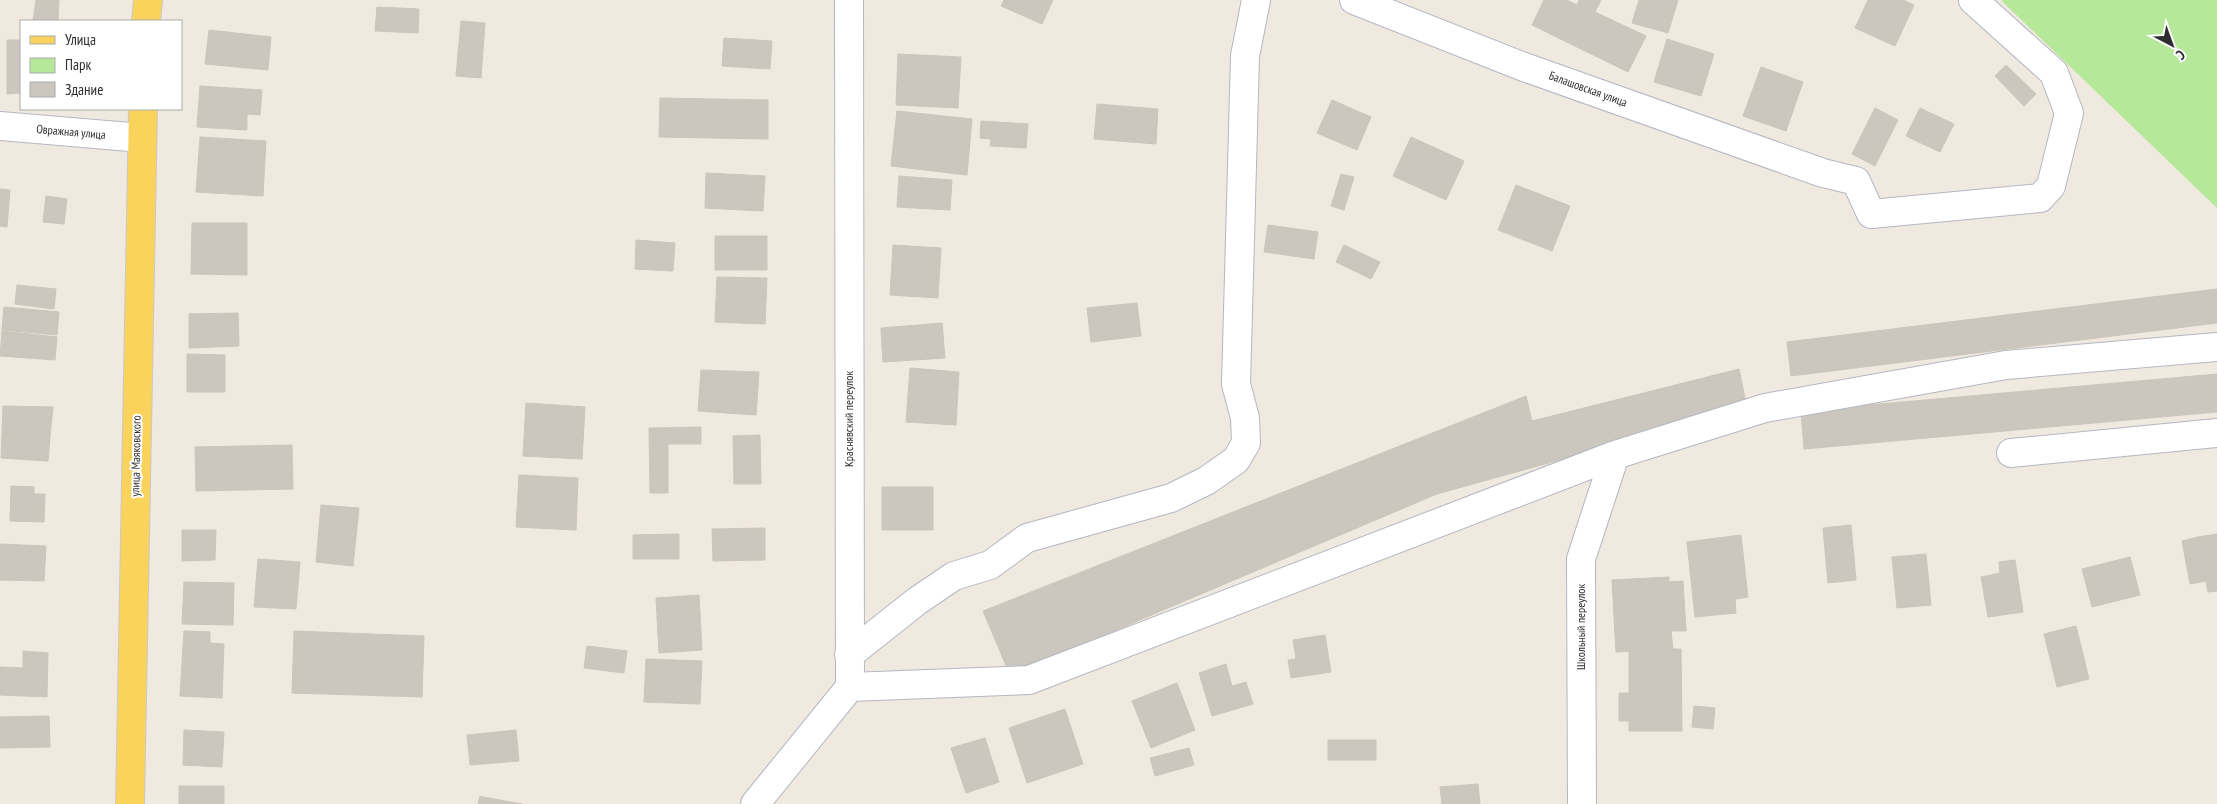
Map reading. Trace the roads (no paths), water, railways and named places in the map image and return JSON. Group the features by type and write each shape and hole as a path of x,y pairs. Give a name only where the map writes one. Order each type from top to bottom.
{"main road":[{"path":"146,20 148,0"},
{"name":"улица Маяковского","path":"130,804 143,110"}],"street":[{"name":"Краснявский переулок","path":"848,0 850,687"},
{"path":"849,655 917,601 954,576 990,565 1027,538 1171,498 1206,482 1236,460 1246,443 1245,418 1236,384 1245,56 1256,0"},
{"name":"Балашовская улица","path":"1354,0 1524,67 1823,173 1856,181 1871,214 2040,198 2051,186 2069,113 2054,73 1973,0"},
{"name":"Овражная улица","path":"0,126 142,138"},
{"path":"755,804 850,687 1029,680 1615,455 1775,406 2006,365 2217,347"},
{"path":"2011,453 2217,433"},
{"name":"Школьный переулок","path":"1582,804 1581,559 1615,455"}]}
